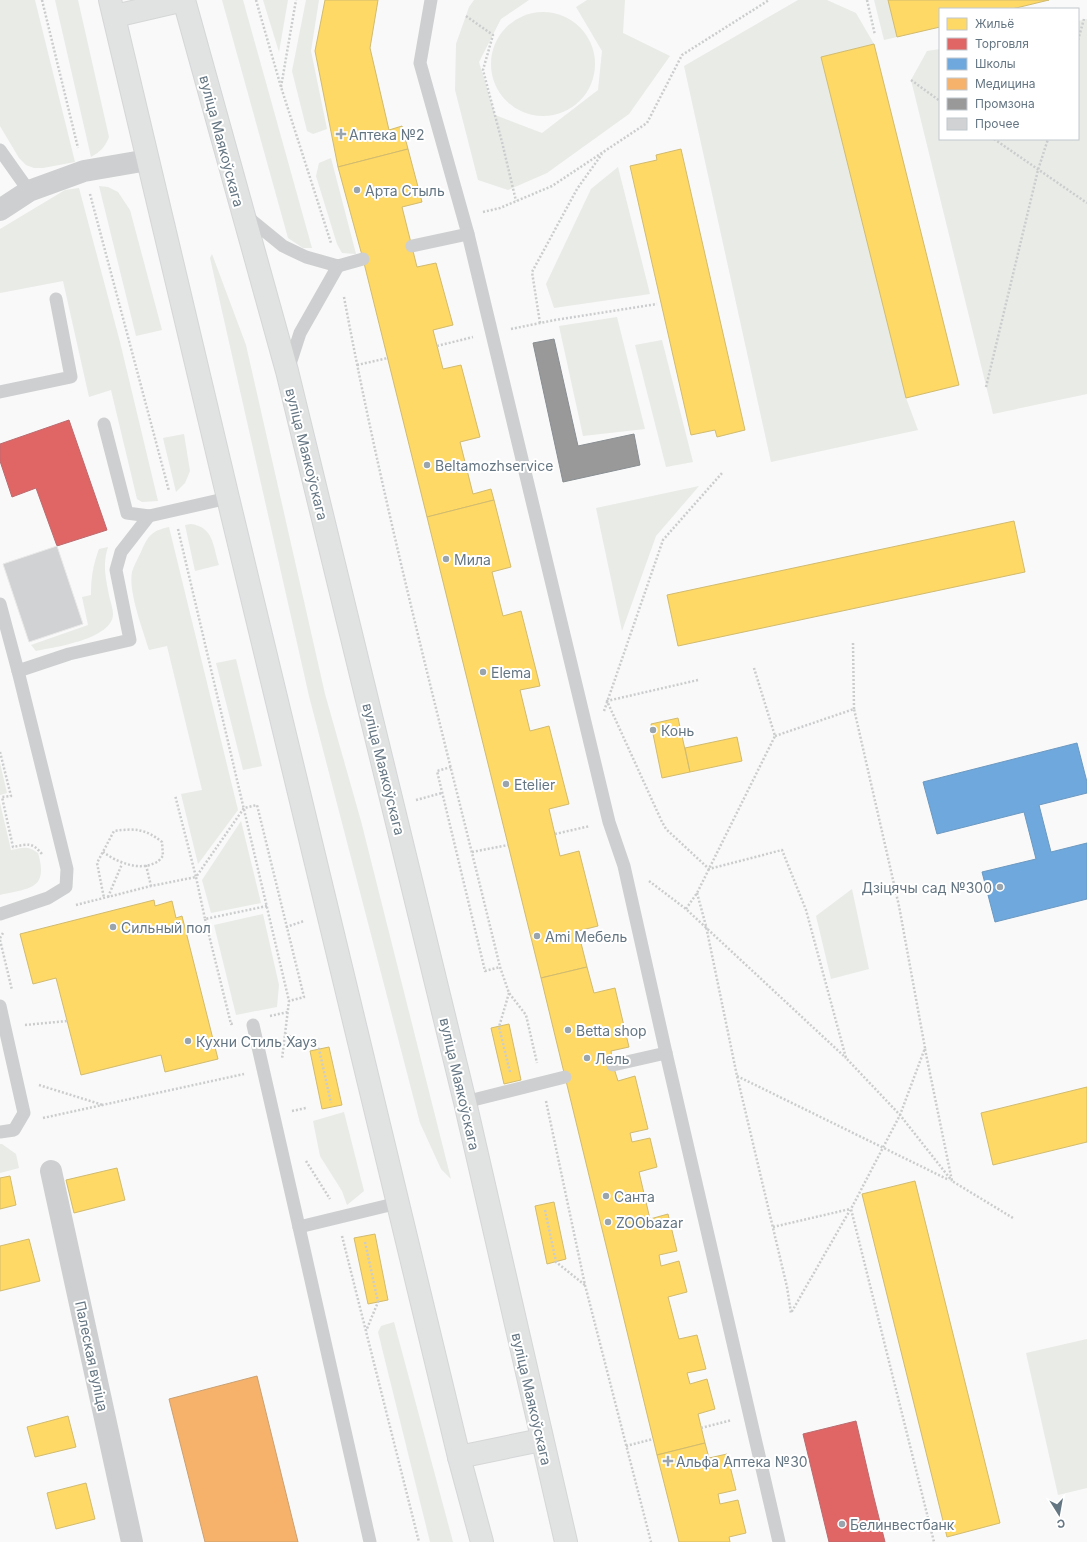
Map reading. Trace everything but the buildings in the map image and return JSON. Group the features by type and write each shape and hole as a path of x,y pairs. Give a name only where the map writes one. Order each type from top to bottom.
{"main road":[{"path":"184,0 113,8 228,498 459,1457 482,1542"},
{"name":"вуліца Маякоўскага","path":"184,0 287,371 465,1102 541,1440 566,1542"},
{"path":"459,1457 541,1440"}],"street":[{"path":"0,210 29,191 84,171 148,160"},
{"name":"Палеская вуліца","path":"51,1171 132,1542"}],"lane":[{"path":"431,0 420,63 468,234 609,822 624,866 779,1542"},
{"path":"0,150 29,191"},
{"path":"242,213 283,246 306,257 338,266 363,259"},
{"path":"412,246 468,234"},
{"path":"287,371 300,333 338,266"},
{"path":"0,392 71,377 56,299"},
{"path":"104,424 127,513 149,516 228,498"},
{"path":"18,671 69,654 130,640 116,570 121,552 149,516"},
{"path":"0,604 67,869 66,888 48,898 0,914"},
{"path":"0,1006 24,1113 14,1130 0,1132"},
{"path":"253,1025 370,1542"},
{"path":"614,1065 666,1053"},
{"path":"465,1102 565,1077"},
{"path":"299,1228 398,1203"}],"path":[{"path":"42,0 84,171 169,493"},
{"path":"256,0 281,87 338,266 357,365 413,616 500,967 509,992 526,1015 542,1082 585,1285 651,1542"},
{"path":"281,87 296,0"},
{"path":"463,217 500,208 552,186 647,123 682,55 769,0"},
{"path":"867,1 875,35"},
{"path":"466,16 493,34 483,70 516,201"},
{"path":"1079,36 1084,19"},
{"path":"911,80 939,100"},
{"path":"995,140 1087,203"},
{"path":"986,387 1038,170 1048,140"},
{"path":"540,323 532,272 578,189 604,152"},
{"path":"437,346 540,323 657,304"},
{"path":"357,365 388,358"},
{"path":"591,748 663,540 723,472"},
{"path":"177,522 289,1001 282,1061"},
{"path":"853,643 854,709 898,906 952,1181"},
{"path":"686,909 697,893 775,736 754,668"},
{"path":"607,701 698,680"},
{"path":"607,701 666,829 709,869"},
{"path":"775,736 854,709"},
{"path":"0,752 11,796 2,797 13,847 29,844 36,847 43,854 44,860"},
{"path":"451,767 437,771 485,971 500,967"},
{"path":"175,795 231,1024 238,1022"},
{"path":"74,906 151,886 196,877 244,808 257,804 304,997 289,1001"},
{"path":"555,834 609,822"},
{"path":"103,852 122,864 141,866 157,862 163,856 162,842 154,835 131,828 114,831 97,863 104,898"},
{"path":"472,852 508,844"},
{"path":"709,869 782,850 806,910 846,1058"},
{"path":"108,897 122,864"},
{"path":"146,865 151,886"},
{"path":"624,866 644,878 706,926 846,1058 900,1115 952,1181"},
{"path":"697,893 706,926 737,1076 773,1227 791,1313 851,1209 900,1115 925,1048"},
{"path":"205,919 267,906"},
{"path":"5,928 0,939 13,994"},
{"path":"509,992 499,1027 511,1079"},
{"path":"266,1017 288,1012"},
{"path":"20,1025 67,1021"},
{"path":"285,1034 319,1049 331,1103"},
{"path":"41,1112 43,1118 264,1070"},
{"path":"737,1076 952,1181 1013,1218"},
{"path":"35,1084 103,1105"},
{"path":"287,1112 306,1108"},
{"path":"305,1160 330,1200"},
{"path":"773,1227 851,1209"},
{"path":"851,1209 934,1542"},
{"path":"545,1210 556,1262 585,1285"},
{"path":"341,1235 419,1542"},
{"path":"365,1242 378,1302 366,1332"},
{"path":"701,1428 749,1416"},
{"path":"626,1446 653,1439"}],"shaded area":[{"path":"0,0 35,0 75,162 43,168 34,168 26,165 19,158 0,126"},
{"path":"55,0 78,0 109,137 102,149 91,157"},
{"path":"222,0 243,0 312,248 303,248 288,238"},
{"path":"263,0 288,0 279,52"},
{"path":"306,0 319,0 311,51 327,129 313,134 307,131 292,71"},
{"path":"474,0 529,0 501,19 479,62 495,115 542,133 598,90 602,51 576,7 587,0 625,0 623,33 670,56 629,114 547,173 508,190 478,180 455,90 456,44 469,7"},
{"path":"798,0 827,0 856,13 874,44 821,57 906,398 918,430 771,462 684,66"},
{"path":"874,0 888,0 897,37 884,40"},
{"path":"543,12 563,16 580,27 591,44 595,64 591,84 580,101 563,112 543,116 523,112 506,101 495,84 491,64 495,44 506,27 523,16"},
{"path":"1087,19 1087,394 993,414 911,80 927,51 939,49 939,140 1079,140 1079,21"},
{"path":"331,158 356,254 342,253 337,244 316,176 319,163"},
{"path":"618,167 650,294 554,308 546,284 591,189"},
{"path":"99,186 108,187 118,192 130,210 162,330 136,336"},
{"path":"79,188 120,342 158,501 142,502 137,499 111,390 89,397 63,281 0,293 0,229 65,190"},
{"path":"212,254 246,345 325,694 361,821 451,1179 441,1169 420,1123 309,696 210,258"},
{"path":"617,317 645,429 583,436 559,326"},
{"path":"662,340 693,462 666,467 635,345"},
{"path":"184,434 190,471 185,483 176,492 163,438"},
{"path":"699,486 656,536 622,631 596,508"},
{"path":"191,524 199,526 208,534 214,545 219,565 195,571 185,525"},
{"path":"169,527 238,810 198,864 181,794 202,790 167,646 149,650 134,600 131,580 135,564 148,538 154,532"},
{"path":"108,547 105,558 105,568 113,611 110,623 104,630 94,636 69,644 36,651 31,645 88,625 82,597 91,595 91,583 99,549"},
{"path":"236,659 262,766 243,770 216,663"},
{"path":"0,763 7,793 0,795"},
{"path":"0,803 11,850 28,848 38,853 41,865 41,874 38,881 34,885 20,891 0,895"},
{"path":"241,821 261,903 211,913 202,880"},
{"path":"852,889 869,969 831,979 816,916"},
{"path":"263,914 279,985 277,1007 236,1015 214,925"},
{"path":"344,1112 364,1191 347,1205 342,1191 320,1156 313,1121"},
{"path":"0,1144 16,1154 19,1168 0,1173"},
{"path":"394,1322 453,1542 430,1542 378,1332 381,1326"},
{"path":"1087,1339 1087,1488 1058,1495 1026,1353"}],"place":[{"name":"Аптека №2","path":"341,134"},
{"name":"Арта Стыль","path":"357,190"},
{"name":"Beltamozhservice","path":"427,465"},
{"name":"Мила","path":"446,559"},
{"name":"Elema","path":"483,672"},
{"name":"Конь","path":"653,730"},
{"name":"Etelier","path":"506,784"},
{"name":"Дзіцячы сад №300","path":"1000,887"},
{"name":"Сильный пол","path":"113,927"},
{"name":"Ami Мебель","path":"537,936"},
{"name":"Betta shop","path":"568,1030"},
{"name":"Кухни Стиль Хауз","path":"188,1041"},
{"name":"Лель","path":"587,1058"},
{"name":"Санта","path":"606,1196"},
{"name":"ZOObazar","path":"608,1222"},
{"name":"Альфа Аптека №30","path":"668,1461"},
{"name":"Белинвестбанк","path":"842,1524"}]}
